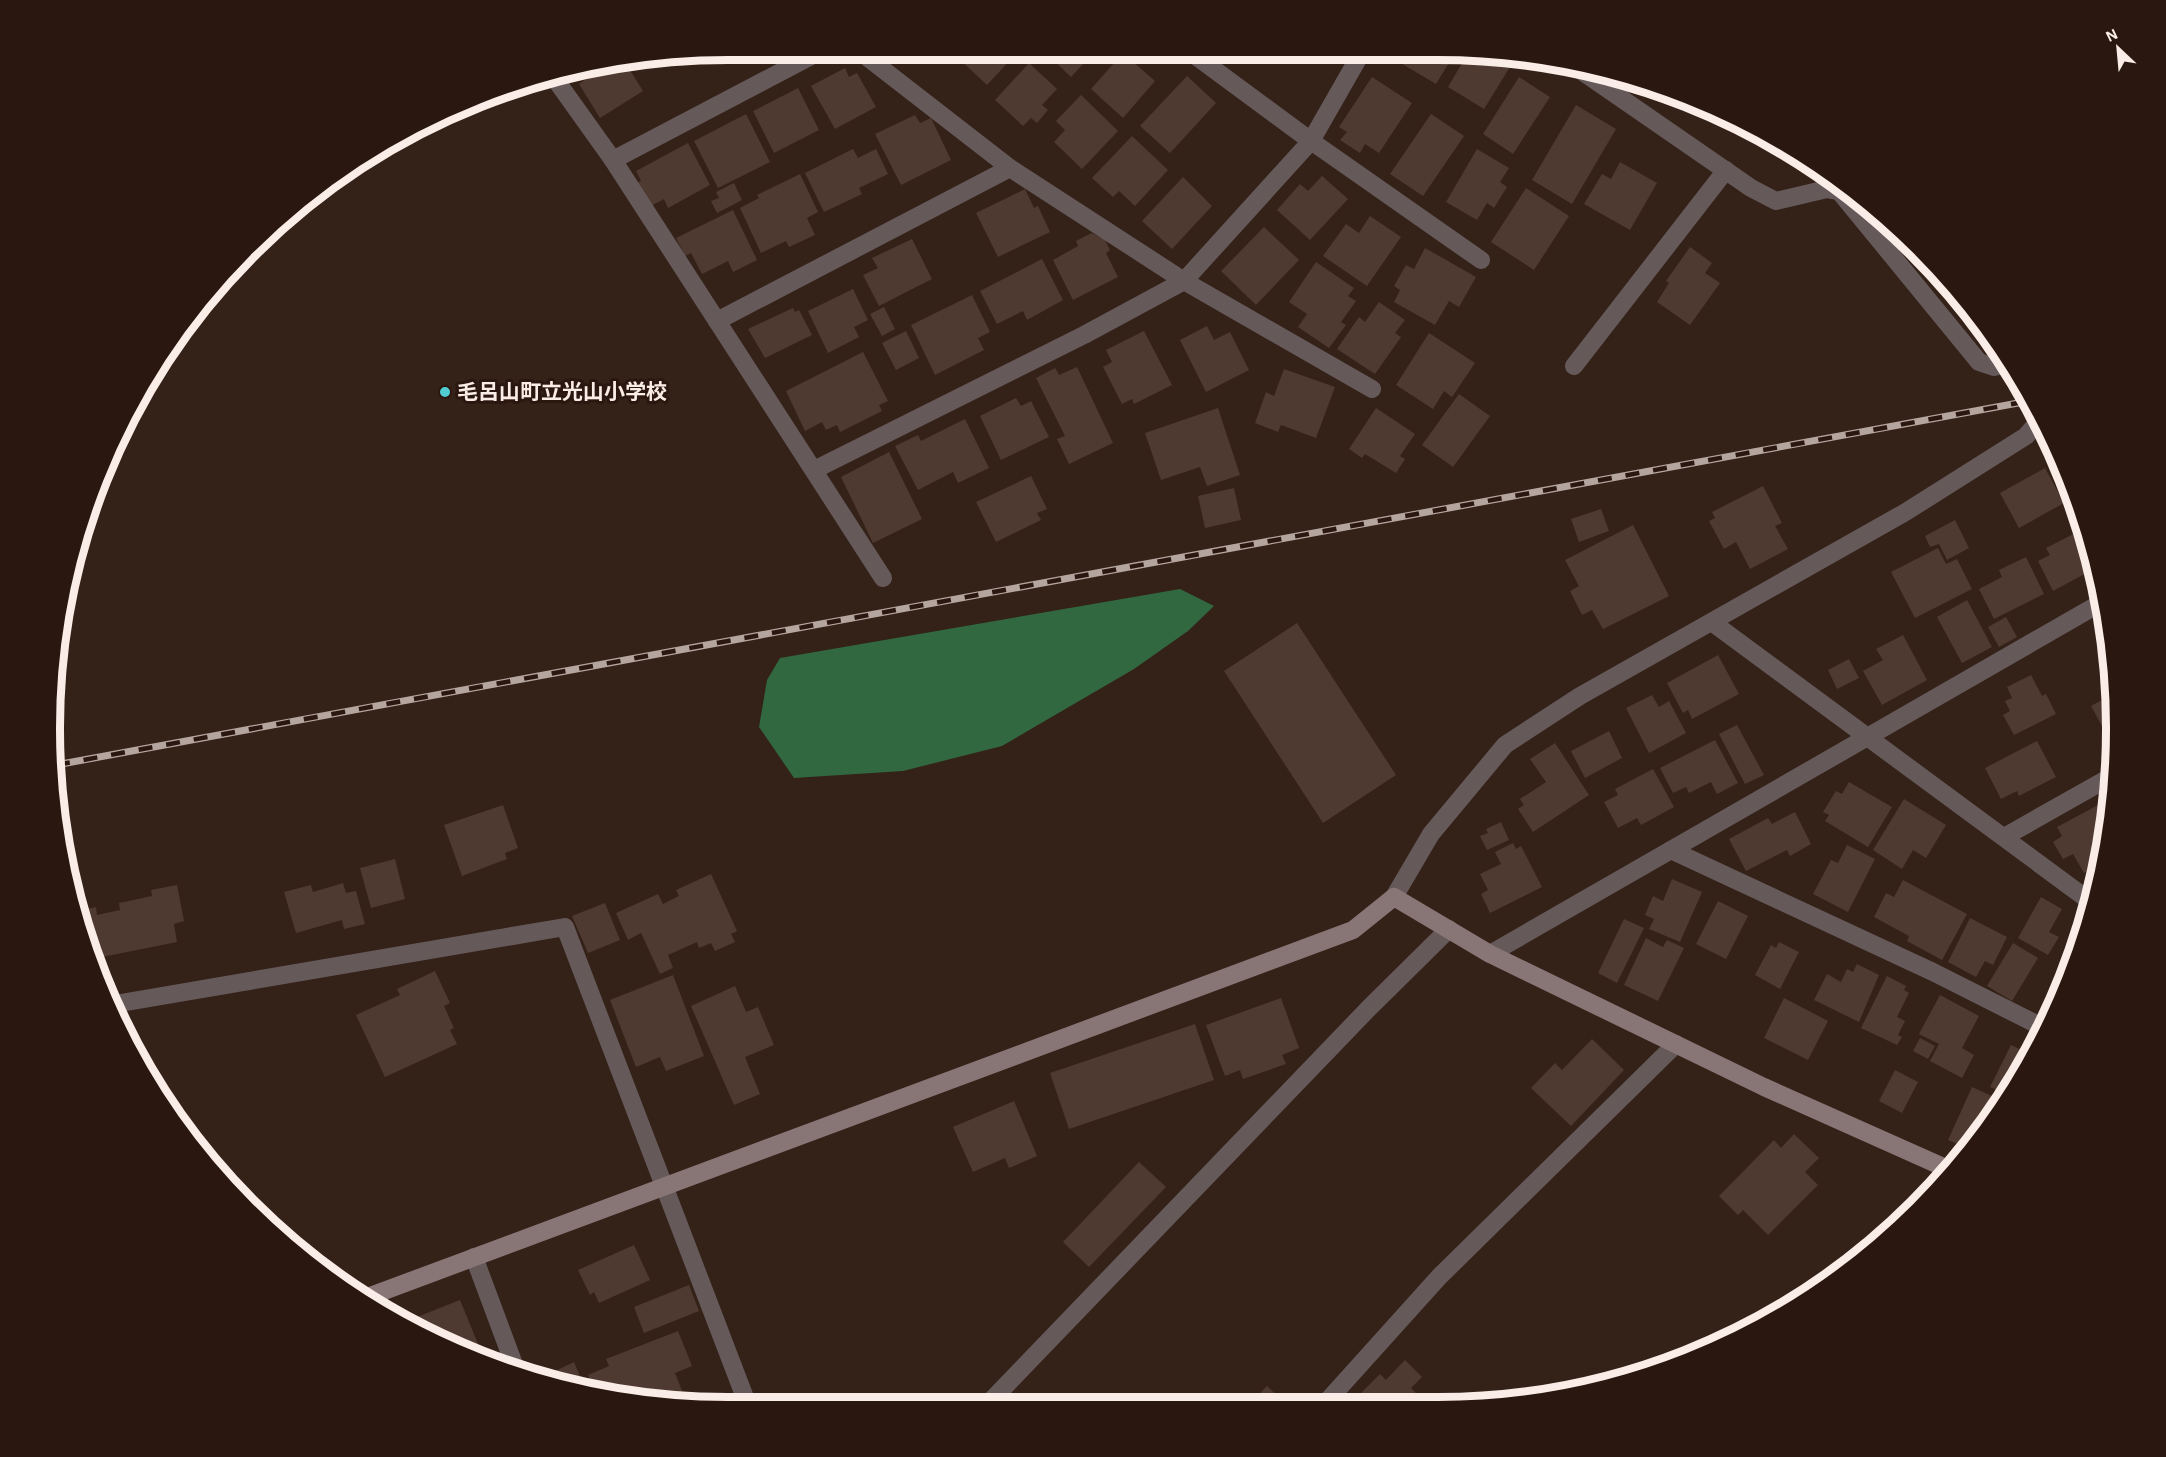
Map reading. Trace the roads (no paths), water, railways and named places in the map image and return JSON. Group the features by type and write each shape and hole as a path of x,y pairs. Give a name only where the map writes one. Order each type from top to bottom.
{"street":[{"path":"613,160 804,60"},
{"path":"871,60 1010,168 1184,282 1372,389"},
{"path":"1201,60 1311,141 1481,260"},
{"path":"814,470 1084,335 1184,282 1311,141 1357,60"},
{"path":"1593,79 1726,170 1776,201 1827,189 1833,190"},
{"path":"558,82 613,160 884,578"},
{"path":"717,321 1010,168"},
{"path":"1574,366 1726,170"},
{"path":"1846,200 1979,362 1994,367 1999,366"},
{"path":"374,1295 1353,930 1394,897 1431,834 1505,745 1580,696 1713,623 1904,513 2026,436 2034,427"},
{"path":"1490,954 2094,606"},
{"path":"1713,623 2084,897"},
{"path":"2004,837 2104,780"},
{"path":"1671,850 1933,972 2037,1024"},
{"path":"1394,897 1490,954 1676,1044 1942,1166"},
{"path":"120,1003 565,927 745,1397"},
{"path":"998,1397 1370,1008 1449,929"},
{"path":"1330,1397 1439,1277 1676,1044"},
{"path":"474,1257 513,1362"}],"railway":[{"path":"61,764 2021,403"}],"place":[{"name":"毛呂山町立光山小学校","path":"445,392"}]}
